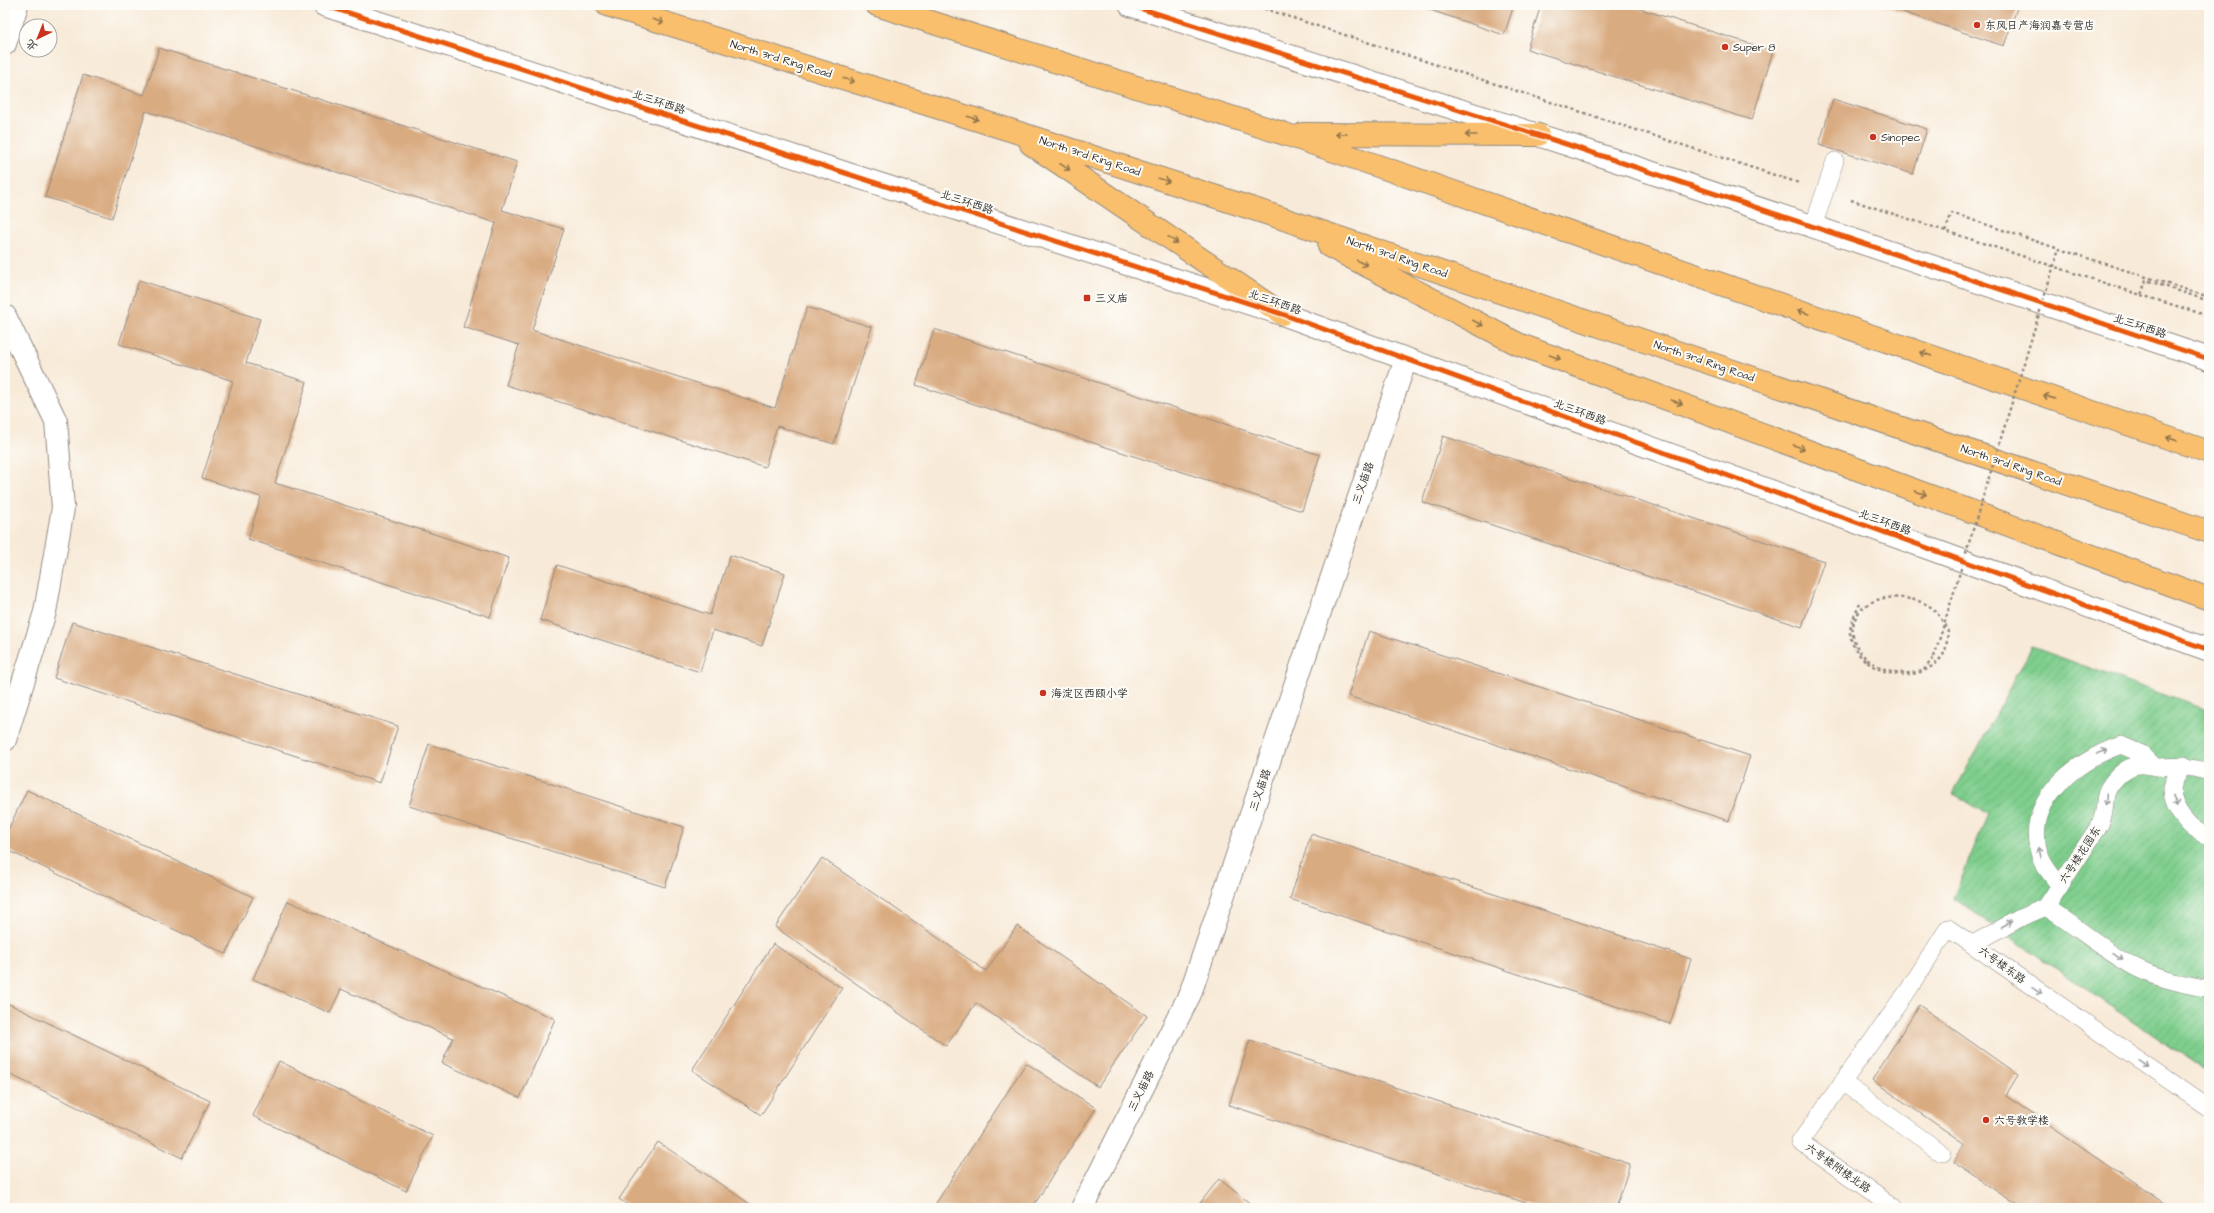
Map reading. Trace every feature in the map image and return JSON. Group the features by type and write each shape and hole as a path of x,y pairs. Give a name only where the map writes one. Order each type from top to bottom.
{"highway":[{"name":"North 3rd Ring Road","path":"607,5 1010,130 1266,213 2209,532"},
{"path":"877,5 1285,134 2209,452"},
{"path":"1010,130 1282,314"},
{"path":"1285,134 1538,135"},
{"path":"1266,213 1518,344 2209,599"}],"street":[{"path":"5,44 17,5"},
{"name":"北三环西路","path":"324,5 1282,314 2209,650"},
{"name":"北三环西路","path":"1130,5 1538,135 2209,359"},
{"path":"5,316 56,421 62,508 44,612 5,740"},
{"name":"三义庙路","path":"1082,1208 1190,994 1406,359"}],"lane":[{"path":"1813,227 1826,192 1835,161"},
{"path":"2060,886 2041,858 2036,832 2039,814 2055,788 2076,768 2099,753 2121,745 2142,754 2155,767"},
{"name":"六号楼花园东","path":"2046,907 2103,820 2105,814 2106,792 2111,784 2130,767 2140,765 2155,767 2184,765 2209,772"},
{"path":"2184,765 2174,781 2172,790 2174,801 2184,819 2193,828 2209,836"},
{"path":"1973,944 2022,917 2046,907 2089,938 2133,966 2163,978 2209,989"},
{"name":"六号楼东路","path":"1800,1142 1907,992 1948,928 2209,1108"},
{"path":"1842,1082 1942,1152"},
{"name":"六号楼附楼北路","path":"1800,1142 1895,1208"}],"path":[{"path":"1253,5 2209,316"},
{"path":"1945,231 1952,213 2209,297"},
{"path":"1860,604 1850,632 1852,637 1854,643 1855,648 1860,654 1866,659 1871,665 1891,673 1912,675 1930,670 1944,654 1948,631 1945,626 1942,620 1936,610 1915,600 1892,597 1874,600 1860,611 1853,625 1853,632 1852,640 1856,645 1859,650 1862,656 1869,660 1881,668 1903,673 1923,671 1934,657 1944,627 1946,620 1969,544 2059,249"},
{"path":"2141,295 2146,280 2209,301"}],"green space":[{"path":"2032,647 2209,711 2209,1073 1953,898 1988,814 1953,794"}],"building":[{"path":"1416,5 1514,5 1504,35"},
{"path":"1541,5 1628,5 1773,51 1752,120 1527,49"},
{"name":"东风日产海润嘉专营店","path":"1882,5 2018,5 2004,46"},
{"path":"159,48 517,162 502,210 564,229 532,330 775,408 807,307 872,327 834,444 777,426 765,467 506,385 519,345 463,327 496,223 146,111 112,218 45,197 83,75 144,95"},
{"name":"Sinopec","path":"1833,99 1927,129 1913,174 1819,145"},
{"path":"139,280 260,319 246,363 307,382 275,483 509,558 490,617 248,539 261,497 202,478 233,381 119,344"},
{"path":"934,329 1320,455 1302,511 916,385"},
{"path":"1443,436 1824,561 1802,627 1422,502"},
{"path":"730,555 785,573 762,646 713,630 700,672 540,620 557,565 710,615"},
{"path":"72,622 398,726 380,783 54,678"},
{"path":"1369,631 1750,756 1729,821 1348,696"},
{"path":"429,744 684,827 665,887 409,806"},
{"path":"27,790 253,897 226,954 5,849 5,836"},
{"path":"1311,834 1691,959 1670,1024 1290,899"},
{"path":"822,858 986,971 1017,926 1147,1016 1098,1087 976,1003 946,1046 775,927"},
{"path":"288,901 555,1019 520,1098 442,1063 453,1038 341,989 330,1013 253,979"},
{"path":"773,944 842,988 761,1115 692,1070"},
{"path":"5,1002 210,1101 182,1158 5,1072"},
{"name":"六号教学楼","path":"1919,1005 2018,1075 2006,1095 2171,1208 2022,1208 1953,1162 1965,1144 1872,1080"},
{"path":"1250,1040 1630,1164 1616,1208 1541,1208 1229,1105"},
{"path":"279,1061 433,1136 406,1191 253,1116"},
{"path":"1026,1063 1096,1108 1032,1208 933,1208"},
{"path":"658,1142 756,1208 632,1208 619,1199"},
{"path":"1219,1179 1256,1208 1196,1208"}],"cycle path":[{"path":"324,5 1282,314 2209,650"},
{"path":"1130,5 1566,144 2209,359"}],"place":[{"name":"东风日产海润嘉专营店","path":"1977,25"},
{"name":"Super 8","path":"1725,47"},
{"name":"Sinopec","path":"1873,137"},
{"name":"三义庙","path":"1087,298"},
{"name":"海淀区西颐小学","path":"1043,693"},
{"name":"六号教学楼","path":"1986,1120"}]}
